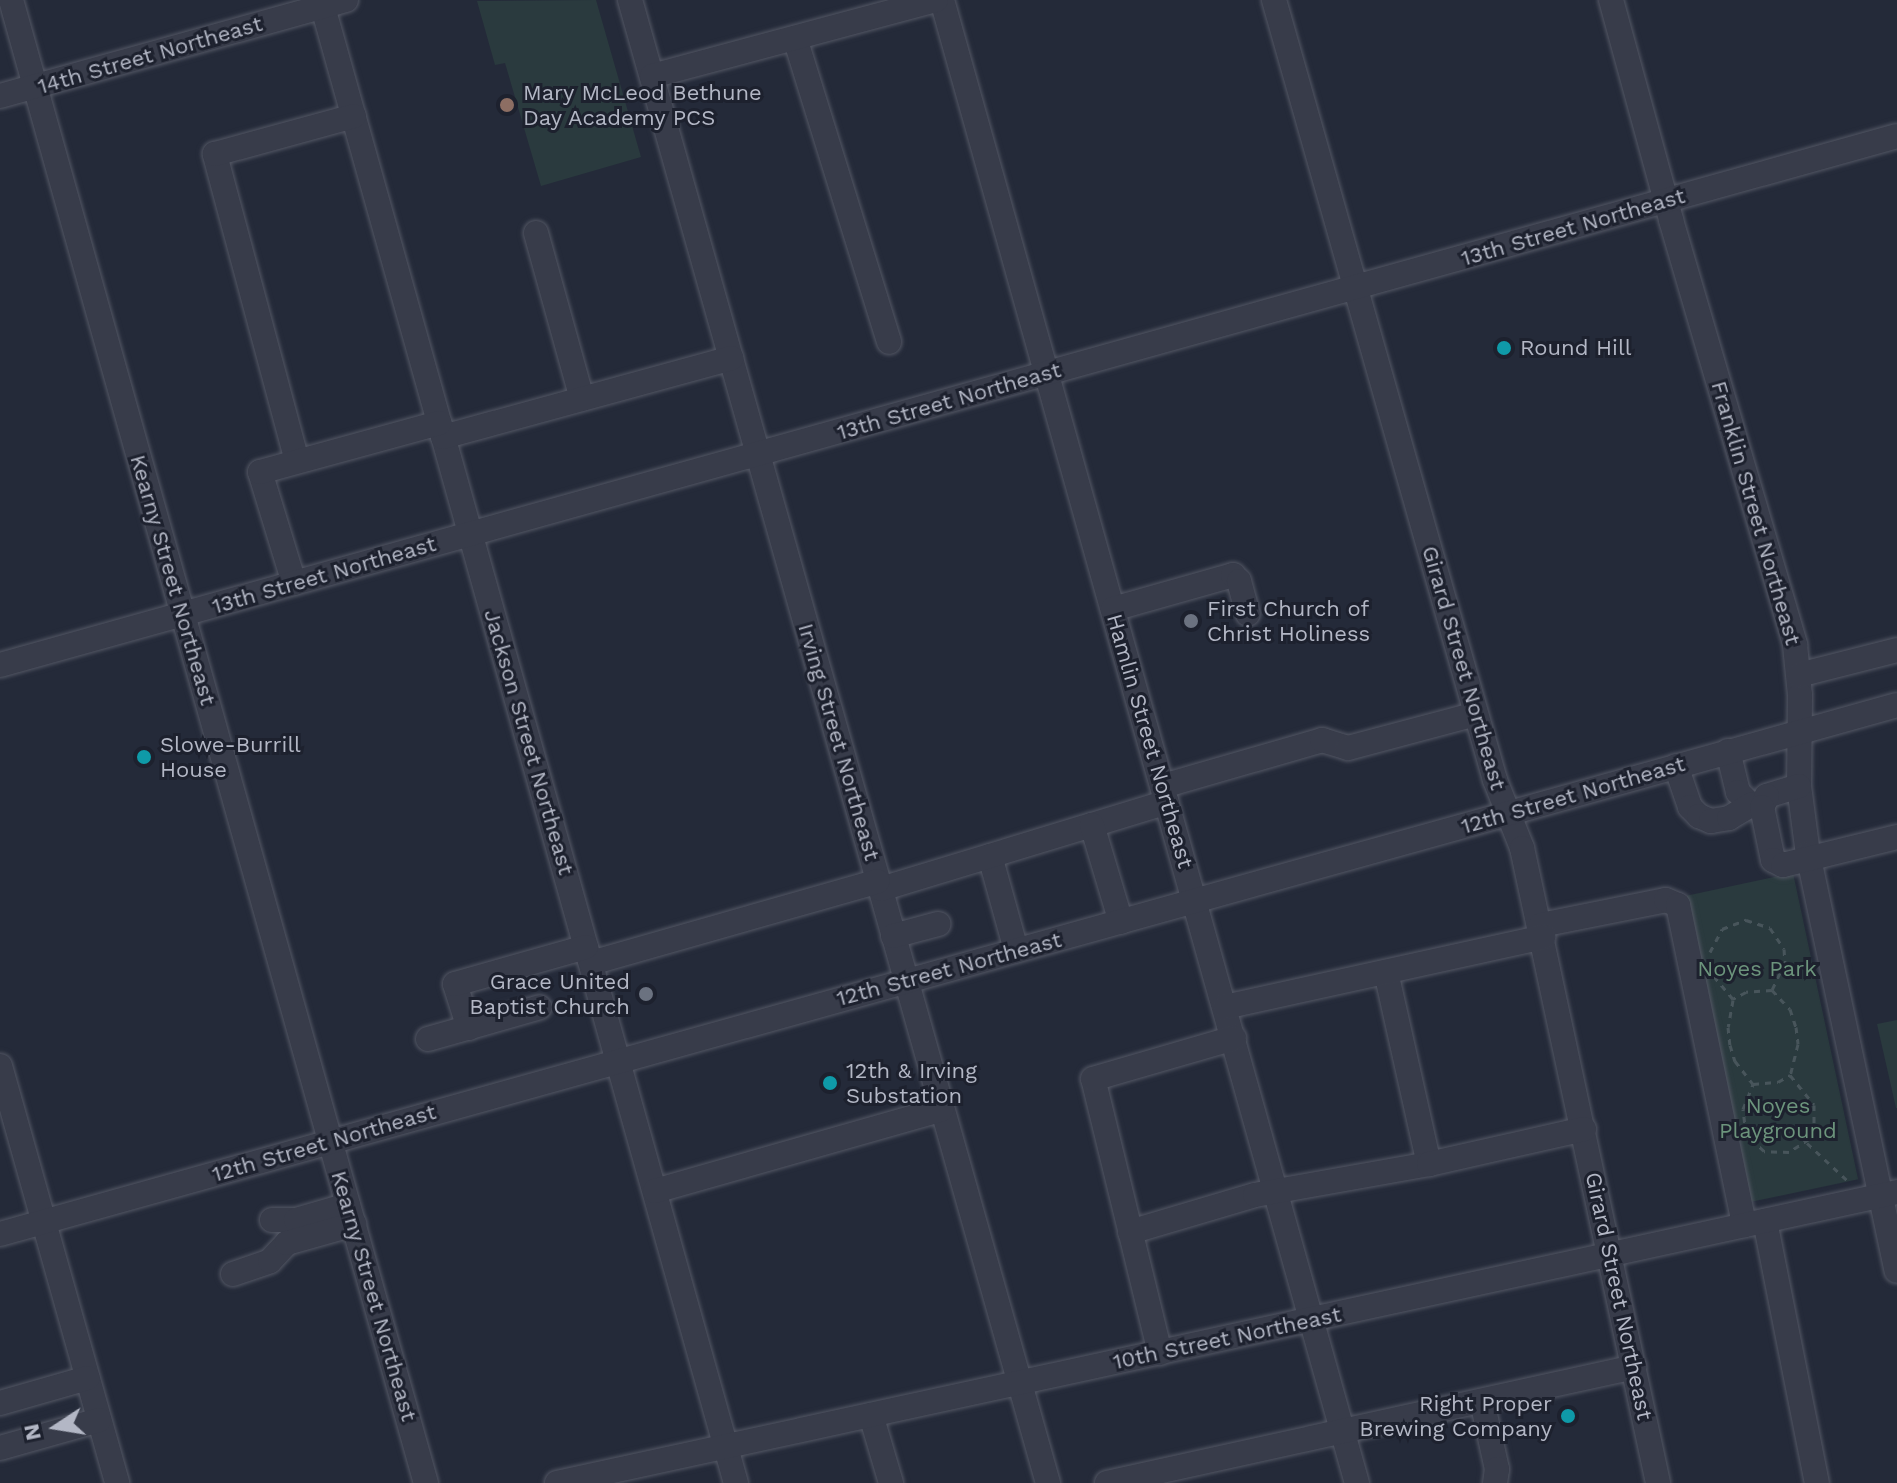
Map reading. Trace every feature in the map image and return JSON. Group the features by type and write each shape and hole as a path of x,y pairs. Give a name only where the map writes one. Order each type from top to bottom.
{"street":[{"name":"Kearny Street Northeast","path":"11,0 426,1483"},
{"name":"Irving Street Northeast","path":"630,0 1048,1483"},
{"path":"652,76 939,0"},
{"name":"Hamlin Street Northeast","path":"939,0 1047,373 1357,1483"},
{"name":"Girard Street Northeast","path":"1274,0 1495,780 1522,848 1658,1483"},
{"name":"Franklin Street Northeast","path":"1611,0 1785,604 1799,675 1799,786 1809,860 1889,1194 1897,1271"},
{"name":"14th Street Northeast","path":"0,96 330,2"},
{"name":"Jackson Street Northeast","path":"330,2 354,116 736,1483"},
{"path":"795,38 889,342"},
{"path":"297,461 215,154 354,116"},
{"name":"13th Street Northeast","path":"0,665 1897,136"},
{"path":"536,233 582,399"},
{"path":"294,583 260,472 297,461 582,399 731,358"},
{"path":"1113,609 1233,575 1239,581 1248,614"},
{"path":"1799,675 1897,650"},
{"name":"12th Street Northeast","path":"0,1234 1897,705"},
{"path":"469,1028 455,984 588,955 990,856 1092,825 1165,794 1322,740 1348,748 1476,714"},
{"path":"1728,751 1738,792 1758,804 1773,860 1783,865 1897,837"},
{"path":"1676,766 1690,807 1699,816 1711,821 1729,818 1758,804 1767,796 1799,786"},
{"path":"1092,825 1121,922"},
{"path":"990,856 1016,950"},
{"path":"1225,1007 1386,972 1666,900 1678,905 1817,1483"},
{"path":"893,936 938,924"},
{"path":"1386,972 1429,1164"},
{"path":"428,1039 540,1007"},
{"path":"1160,1353 1093,1079 1234,1038"},
{"path":"0,1066 117,1483"},
{"path":"655,1191 942,1109"},
{"path":"1130,1232 1255,1195 1275,1194 1429,1164 1584,1129"},
{"name":"10th Street Northeast","path":"557,1483 1889,1194"},
{"path":"272,1220 351,1214"},
{"path":"233,1274 270,1261 287,1243 351,1214"},
{"path":"1107,1483 1196,1473 1342,1431 1634,1367"},
{"path":"0,1403 87,1378"},
{"path":"1482,1401 1497,1469 1495,1483"},
{"path":"871,1415 891,1483"},
{"path":"0,1448 99,1420"}],"path":[{"path":"1753,1084 1735,1061 1728,1027 1733,999 1714,976 1710,952 1714,939 1733,923 1758,922 1779,937 1785,962 1772,990"},
{"path":"1733,999 1746,992 1772,990"},
{"path":"1753,1084 1778,1082 1790,1075 1798,1044 1790,1009 1772,990"},
{"path":"1753,1084 1743,1109 1742,1122 1754,1144 1777,1154 1789,1152 1806,1142 1814,1128 1814,1105 1790,1075"},
{"path":"1806,1142 1851,1184"}],"green space":[{"path":"596,0 641,157 541,186 505,63 495,65 477,1"},
{"name":"Noyes Park","path":"1793,873 1858,1179 1751,1202 1686,896"},
{"path":"1897,1020 1897,1108 1896,1108 1877,1024"}],"place":[{"name":"Mary McLeod Bethune Day Academy PCS","path":"507,105"},
{"name":"Round Hill","path":"1504,348"},
{"name":"First Church of Christ Holiness","path":"1191,621"},
{"name":"Slowe-Burrill House","path":"144,757"},
{"name":"Grace United Baptist Church","path":"646,994"},
{"name":"12th & Irving Substation","path":"830,1083"},
{"name":"Right Proper Brewing Company","path":"1568,1416"}],"park label":[{"name":"Noyes Playground","path":"1778,1118"}]}
